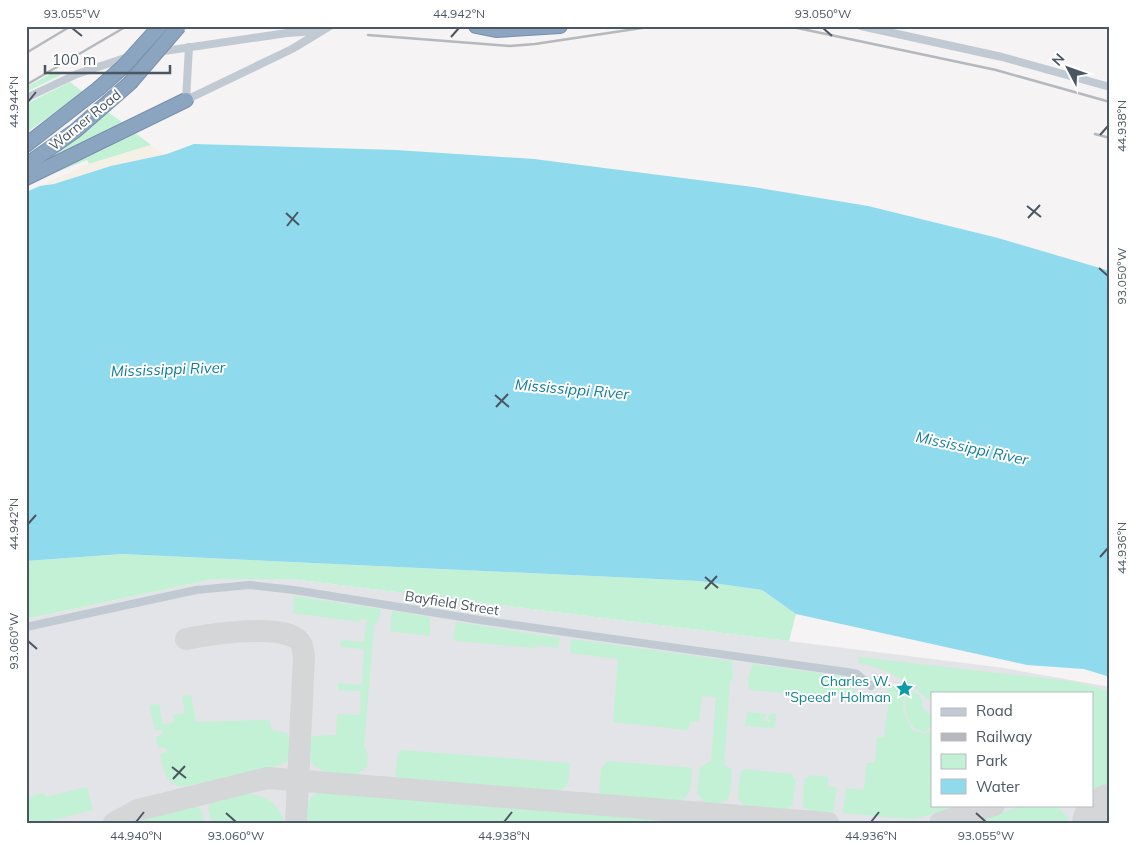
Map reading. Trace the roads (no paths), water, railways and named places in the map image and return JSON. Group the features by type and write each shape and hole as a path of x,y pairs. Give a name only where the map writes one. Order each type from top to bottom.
{"highway":[{"name":"Warner Road","path":"26,145 98,89 139,52 160,26"},
{"name":"Warner Road","path":"26,165 90,119 130,83 179,26"},
{"path":"476,26 502,30 560,26"},
{"path":"26,178 186,100"}],"street":[{"path":"189,47 186,100 292,48 318,31 330,26"},
{"path":"861,26 1002,57 1110,87"},
{"path":"26,98 67,78 106,63 131,56 287,33 318,31"},
{"name":"Bayfield Street","path":"26,627 196,590 226,586 269,586 480,620 847,672 857,674 871,686"}],"water":[{"name":"Mississippi River","path":"194,144 396,150 534,159 753,187 868,206 998,238 1110,271 1110,677 1084,669 1027,665 796,614 762,590 699,581 122,554 26,561 26,192 40,186 54,184 111,166 167,154"}],"railway":[{"path":"26,53 71,26"},
{"path":"26,85 127,26"},
{"path":"368,35 510,46 655,26"},
{"path":"788,26 996,70 1110,102"},
{"path":"1095,134 1110,138"}],"place":[{"name":"Charles W. \"Speed\" Holman","path":"905,689"}]}
